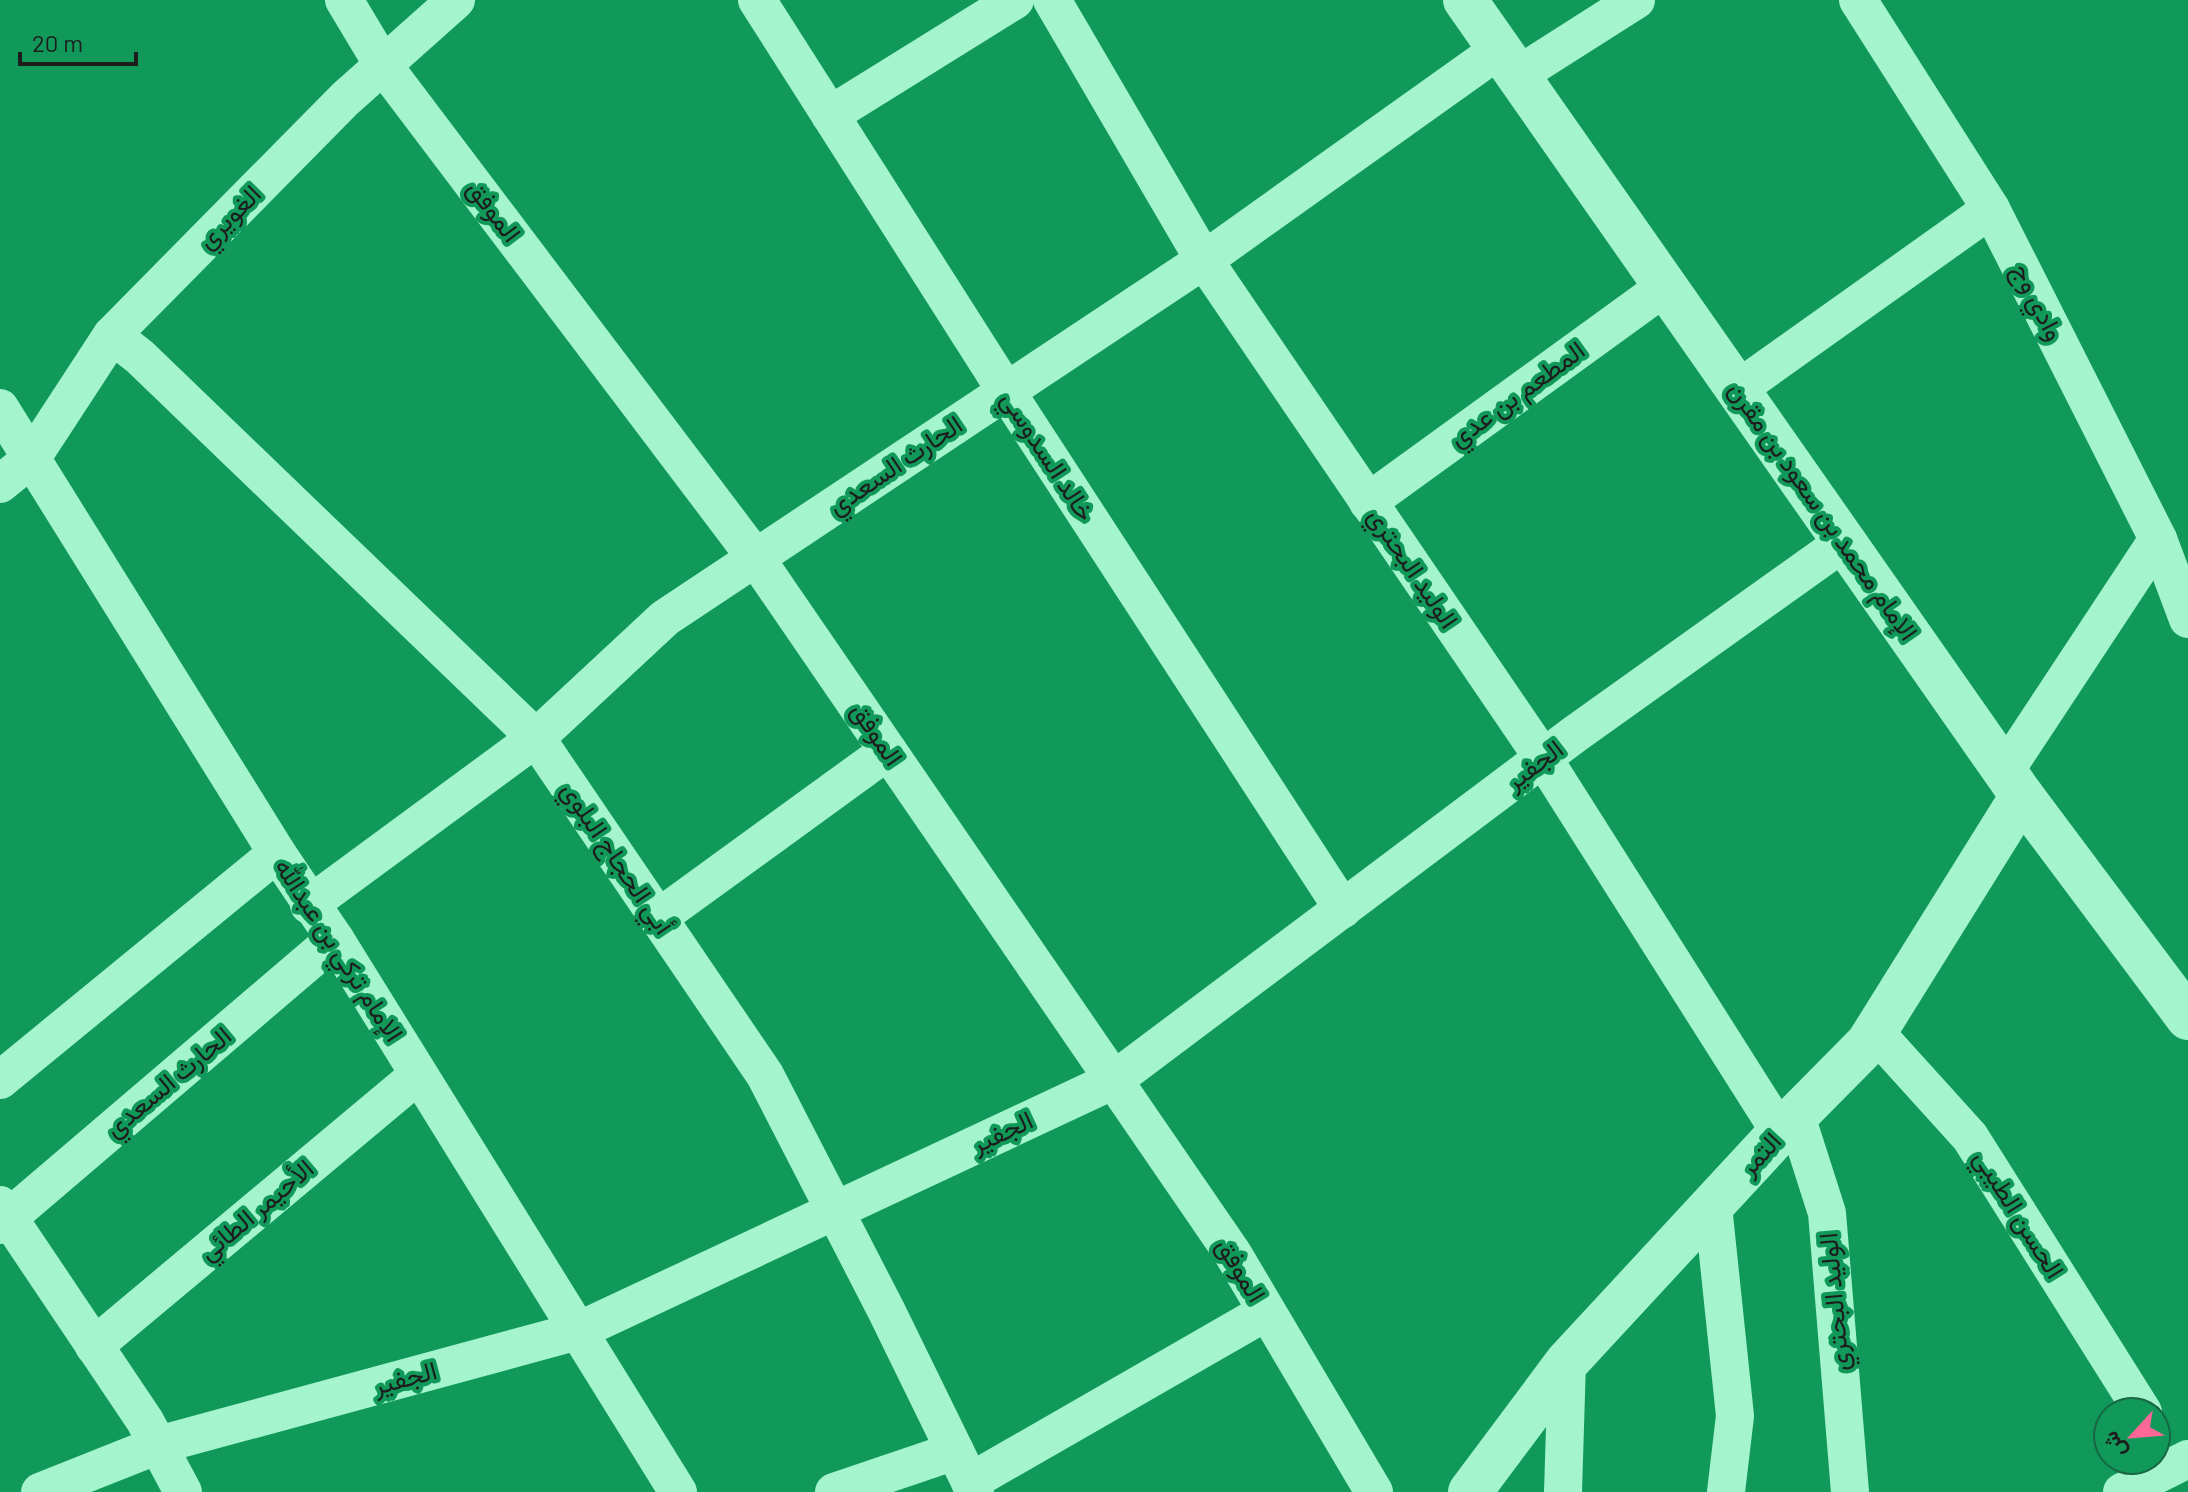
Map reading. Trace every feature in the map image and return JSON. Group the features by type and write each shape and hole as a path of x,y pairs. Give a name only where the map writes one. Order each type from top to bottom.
{"street":[{"name":"الموفق","path":"344,0 383,65 755,557 1233,1254 1374,1492"},
{"name":"الغويري","path":"0,484 31,459 112,335 345,99 456,0"},
{"name":"خالد السدوسي","path":"757,0 1006,391 1343,909"},
{"path":"830,115 1015,0"},
{"name":"الوليد البحتري","path":"1052,0 1204,260 1788,1124 1827,1213 1850,1492"},
{"name":"الإمام محمد بن سعود بن مقرن","path":"1465,0 2014,783 2188,1018"},
{"name":"الحارث السعدي","path":"309,905 536,738 665,618 1204,260 1509,62 1636,0"},
{"name":"وادي وج","path":"1859,0 1991,209 2158,539 2188,619"},
{"path":"1738,389 1991,209"},
{"name":"المطعم بن عدي","path":"1368,502 1666,286"},
{"name":"أبي الحجاج البلوي","path":"112,335 140,357 536,738 765,1075 967,1475"},
{"name":"الإمام تركي بن عبدالله","path":"0,408 309,905 335,939 678,1492"},
{"path":"2014,783 2158,539"},
{"name":"الجفير","path":"40,1492 158,1445 578,1331 1114,1080 1543,758 1844,542"},
{"path":"658,918 888,751"},
{"name":"التمر","path":"1470,1492 1567,1362 1788,1124 1868,1043 2014,783"},
{"path":"0,1080 277,853"},
{"name":"الحارث السعدي","path":"3,1216 335,939"},
{"name":"الحسن الطيبي","path":"1875,1032 1970,1137 2133,1396"},
{"name":"الأحيمر الطائي","path":"94,1346 418,1075"},
{"path":"1713,1206 1735,1416 1726,1492"},
{"path":"3,1216 145,1421 183,1492"},
{"path":"834,1492 967,1475 1266,1312"},
{"path":"1563,1492 1567,1362"},
{"path":"2122,1492 2184,1468"}]}
